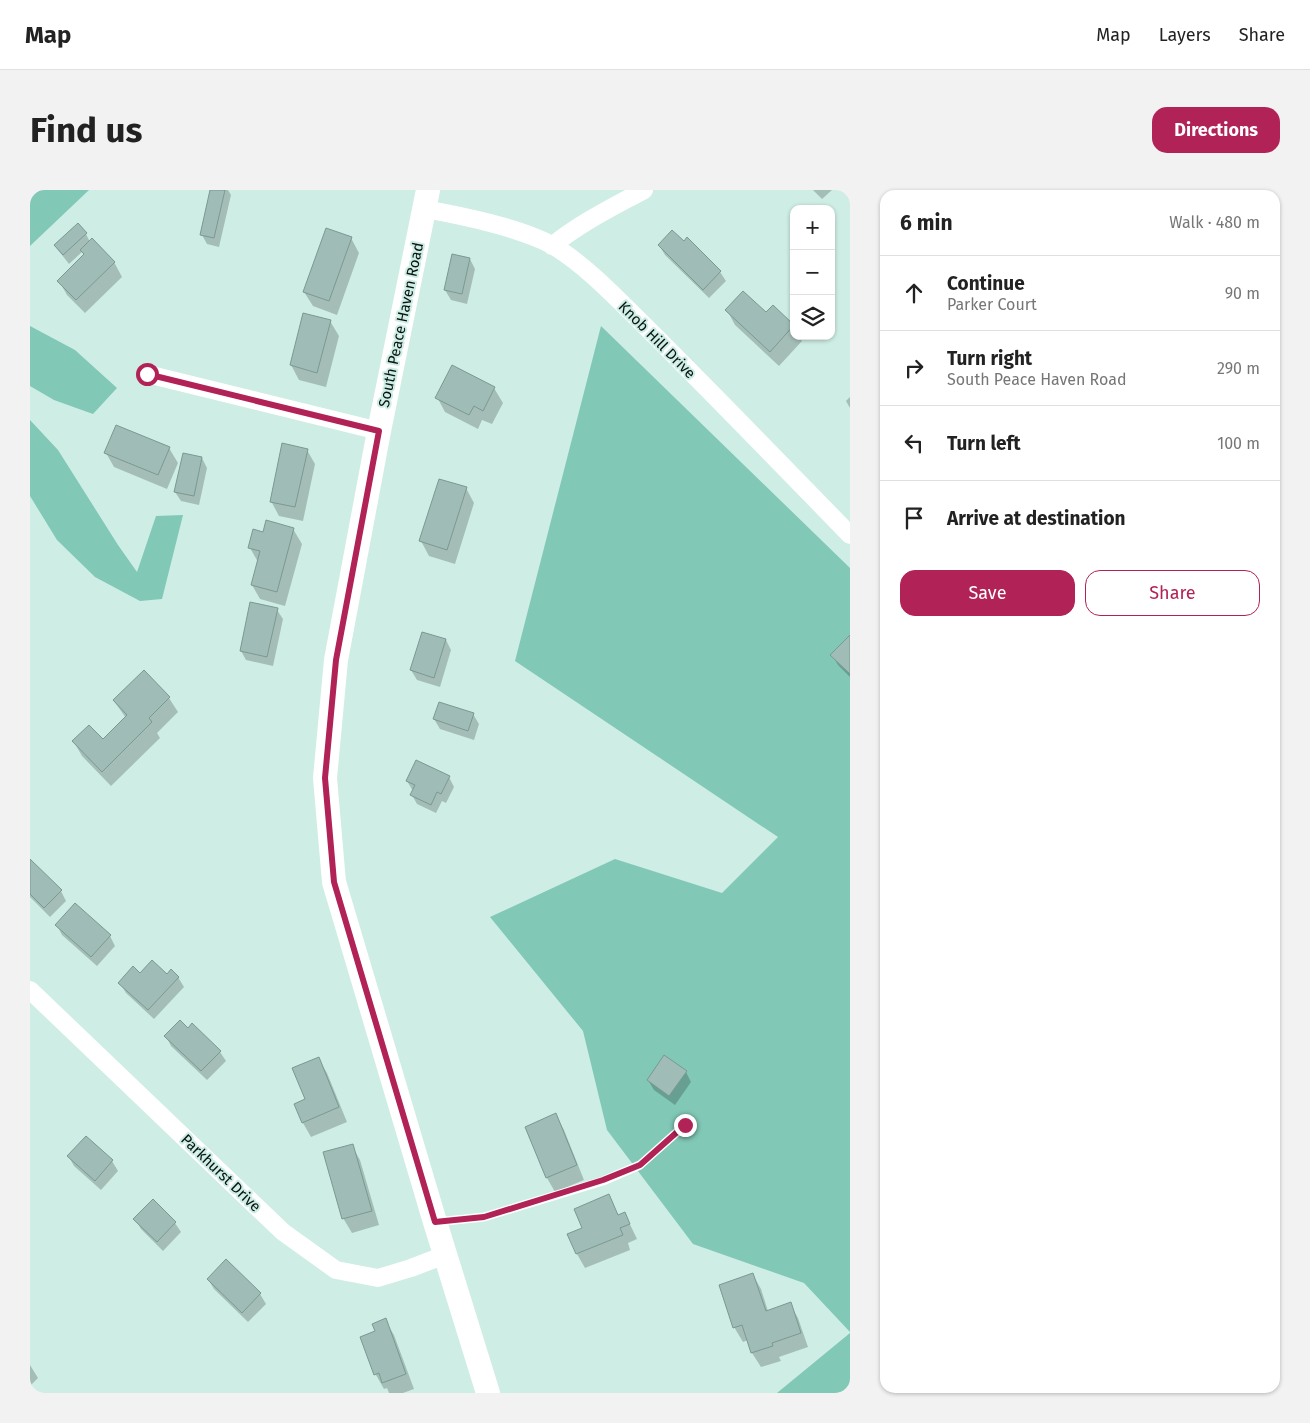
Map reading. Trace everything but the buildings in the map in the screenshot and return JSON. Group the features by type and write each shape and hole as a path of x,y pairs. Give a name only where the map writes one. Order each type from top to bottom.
{"main road":[{"name":"South Peace Haven Road","path":"427,199 379,431 336,660 325,778 334,882 488,1393"}],"street":[{"path":"552,246 565,235 644,190"},
{"name":"Knob Hill Drive","path":"427,199 487,223 525,234 552,246 582,267 850,535"},
{"path":"147,374 379,431"},
{"name":"Parkhurst Drive","path":"30,990 283,1232 336,1270 378,1278 445,1255"}],"lane":[{"path":"435,1222 484,1217 603,1180 640,1165 685,1125"}],"green space":[{"path":"30,190 89,190 30,246"},
{"path":"30,326 75,350 117,388 93,414 54,400 30,386"},
{"path":"601,326 850,568 850,1332 804,1283 693,1244 607,1130 583,1031 490,917 615,859 722,893 778,837 515,661"},
{"path":"30,420 58,450 137,572 156,516 183,515 162,599 140,601 95,577 57,540 30,496"},
{"path":"850,1333 850,1393 777,1393"}],"route":[{"path":"147,374 379,431 336,660 325,778 334,882 435,1222 484,1217 603,1180 640,1165 685,1125"}]}
